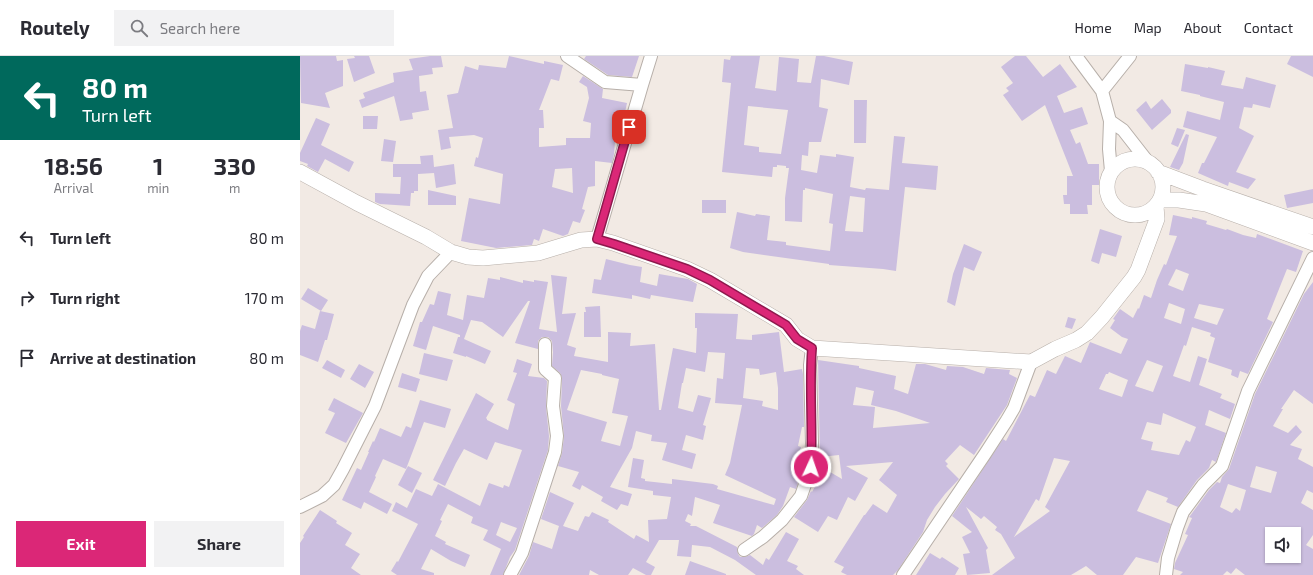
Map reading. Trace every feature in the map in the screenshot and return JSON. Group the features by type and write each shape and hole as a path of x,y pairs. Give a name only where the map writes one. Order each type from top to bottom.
{"main road":[{"path":"1313,227 1203,189 1138,159 1128,160 1118,164 1111,171 1106,186 1107,194 1114,207 1120,212 1128,215 1143,215 1158,203 1179,200 1206,204 1313,243"},
{"path":"300,172 451,252 468,257 483,258 518,256 538,253 581,240 597,239 687,269 710,280 786,325 797,339 812,348 1031,362 1076,340 1096,324 1134,277 1154,228 1157,218 1158,203 1163,190 1162,181 1153,167"},
{"path":"1136,216 1148,240"}],"street":[{"path":"567,56 605,82 642,84"},
{"path":"597,239 651,56"},
{"path":"1076,56 1102,91 1110,121 1109,149 1111,171"},
{"path":"1102,91 1130,56"},
{"path":"1110,121 1123,130 1153,167"},
{"path":"300,507 322,496 334,485 376,406 413,305 428,276 451,252"},
{"path":"1166,575 1168,558 1183,512 1203,485 1222,466 1248,392 1313,258"},
{"path":"510,575 522,552 555,452 557,436 553,406 555,378 545,369 545,344"},
{"path":"744,550 763,537 782,520 801,496 811,467 812,443 810,365 812,348"},
{"path":"903,575 972,475 1007,420 1014,408 1031,362"}],"building":[{"path":"300,56 336,56 337,61 343,60 343,86 325,93 330,108 301,103"},
{"path":"354,56 369,56 375,73 354,82 347,59 355,58"},
{"path":"441,56 443,67 432,68 433,74 419,76 420,92 426,91 429,110 412,113 413,119 400,121 394,96 362,108 359,100 365,98 363,93 394,82 393,73 413,70 409,59"},
{"path":"509,56 544,64 544,61 563,65 559,81 551,79 539,110 543,110 544,128 539,128 539,147 566,145 566,138 590,138 591,123 583,121 589,98 587,87 579,82 583,76 603,89 602,98 627,103 621,131 616,130 612,163 595,161 595,186 588,187 582,209 585,210 580,223 573,221 568,234 563,236 543,229 539,241 534,239 532,245 496,248 461,241 469,198 500,204 503,174 474,166 476,157 478,158 483,138 474,135 449,137 451,148 441,150 438,130 453,128 447,95 458,93 465,66 478,70 479,65 506,68","holes":["572,168 573,193 552,187 555,169"]},
{"path":"586,56 639,56 632,77 608,75 584,59"},
{"path":"731,56 760,56 755,88 776,91 779,57 799,59 797,82 811,83 816,56 824,56 853,62 849,85 821,79 819,107 828,109 821,142 809,142 808,156 802,155 801,170 817,173 820,155 836,157 836,154 854,157 850,187 865,190 866,188 889,190 894,136 905,137 902,163 938,166 936,190 905,187 896,271 829,265 743,252 730,248 737,212 755,216 756,214 770,216 767,240 786,242 786,245 830,251 833,224 829,223 833,194 805,188 805,190 803,190 802,222 785,221 785,198 789,168 786,168 786,166 777,165 777,167 773,167 772,177 722,172 731,83 722,82 724,59 730,60","holes":["748,106 788,110 781,154 759,152 759,147 744,145","850,196 865,198 863,232 845,231"]},
{"path":"1015,56 1026,56 1043,77 1060,64 1077,87 1057,96 1064,113 1082,107 1088,124 1070,130 1076,144 1080,142 1088,164 1099,164 1099,185 1092,185 1092,205 1087,205 1088,214 1070,214 1070,204 1064,204 1063,195 1067,195 1067,176 1073,176 1045,105 1022,121 1003,95 1009,91 1006,88 1013,83 1001,67"},
{"path":"1291,56 1313,56 1313,77 1287,64"},
{"path":"1185,64 1225,71 1221,85 1243,89 1246,77 1276,85 1270,108 1253,104 1252,108 1244,107 1239,128 1254,136 1236,172 1256,179 1248,189 1229,182 1228,186 1198,173 1217,137 1183,127 1187,111 1220,120 1224,102 1181,91"},
{"path":"1162,99 1171,110 1171,113 1152,130 1136,110 1146,101 1151,109"},
{"path":"854,100 867,100 866,143 854,143"},
{"path":"363,116 378,116 377,129 363,129"},
{"path":"316,118 330,124 321,145 354,162 349,172 325,159 318,172 307,166 308,164 300,161 300,153"},
{"path":"1177,128 1185,130 1178,147 1171,144"},
{"path":"1186,134 1189,135 1183,163 1179,170 1170,167"},
{"path":"384,139 396,141 393,162 381,161"},
{"path":"433,155 434,167 454,164 456,184 436,188 434,173 418,174 418,191 411,193 410,206 380,204 375,202 375,193 400,194 401,177 393,177 393,164 421,164 420,156"},
{"path":"1313,189 1313,203 1287,208 1284,195"},
{"path":"428,190 456,196 456,205 428,205"},
{"path":"702,200 726,200 726,213 702,213"},
{"path":"1173,215 1192,219 1192,217 1207,221 1206,224 1243,235 1256,238 1257,234 1303,251 1296,272 1287,269 1267,319 1273,322 1248,374 1240,371 1238,378 1231,375 1232,370 1208,362 1215,338 1210,336 1211,333 1192,327 1186,346 1184,345 1173,376 1190,382 1198,356 1207,359 1199,385 1222,394 1220,398 1235,404 1230,419 1209,410 1205,425 1226,433 1216,462 1212,460 1209,468 1197,480 1178,507 1166,502 1168,498 1147,490 1137,511 1171,524 1158,563 1136,557 1123,575 1097,575 1086,566 1071,575 992,575 1015,558 1001,534 995,530 997,527 984,516 981,519 966,507 988,548 986,550 990,573 967,575 963,554 970,553 962,537 972,532 952,516 1003,439 1006,441 1030,395 1035,397 1047,370 1056,374 1065,356 1081,363 1090,342 1121,354 1128,339 1122,337 1110,328 1115,320 1113,319 1120,309 1133,318 1138,308 1139,309 1144,295 1151,298 1157,280 1164,264 1166,265 1177,236 1169,235","holes":["1176,269 1189,274 1183,291 1168,285","1169,303 1185,309 1181,324 1164,318","1199,304 1224,309 1217,325 1194,318","1147,360 1163,366 1153,392 1135,386","1109,372 1128,380 1122,397 1099,389 1106,374","1163,413 1196,427 1190,442 1186,440 1179,455 1151,450 1153,442 1141,439 1147,422 1161,425","1054,458 1070,461 1045,507 1050,511 1014,537 1036,499 1039,501"]},
{"path":"1100,229 1122,236 1116,257 1102,253 1099,264 1091,261"},
{"path":"964,244 982,252 974,271 964,267 955,306 947,302 953,274"},
{"path":"606,259 642,267 640,282 657,286 659,274 688,279 697,284 693,302 651,295 650,299 632,295 632,299 592,293 594,279 601,280"},
{"path":"551,275 567,277 562,314 576,313 567,345 576,348 574,356 608,362 608,332 631,333 630,346 655,344 659,410 661,410 673,348 696,353 697,328 695,328 695,313 738,314 736,339 752,340 752,335 779,332 784,372 802,369 803,374 804,427 802,427 798,446 801,447 797,464 803,466 796,489 790,487 783,506 777,515 762,528 757,525 752,536 713,523 720,505 695,497 692,516 688,514 685,521 691,524 690,526 696,526 737,547 740,557 750,555 763,565 766,558 769,560 786,532 799,539 787,561 798,566 796,569 804,575 756,575 735,560 710,547 692,545 691,557 677,556 679,540 659,540 646,562 655,567 651,575 646,575 633,568 628,575 599,575 590,570 589,575 519,575 529,556 533,542 552,549 559,526 541,519 550,492 574,503 563,526 578,531 585,516 589,517 592,512 609,520 608,522 634,539 636,535 649,542 648,520 667,519 671,497 653,495 653,491 628,487 633,458 644,460 641,478 645,479 645,481 672,484 672,479 713,484 718,486 717,489 774,505 776,499 725,475 730,463 742,405 715,403 717,378 723,379 725,353 708,352 705,372 686,368 678,408 693,412 698,395 711,398 703,425 706,426 703,440 686,435 682,450 696,454 692,469 662,460 667,443 651,441 652,435 636,431 632,448 610,487 632,494 628,506 621,504 617,510 601,501 603,497 582,485 580,490 572,486 579,472 558,466 562,453 564,437 561,406 562,378 560,373 552,366 552,341 548,337 542,337 538,341 538,349 515,343 530,301 528,301 503,337 482,322 471,320 464,339 491,351 485,364 466,356 453,353 460,335 433,326 426,350 413,346 420,322 422,322 430,304 434,305 438,291 451,294 447,315 463,320 467,295 484,298 488,278 500,280 500,277 523,283 523,280 548,282 539,329 557,332","holes":["746,368 759,369 760,375 776,372 778,410 762,406 763,401 743,398","581,370 619,379 612,413 628,416 620,446 601,441 607,422 567,410"]},
{"path":"1313,282 1313,404 1294,390 1281,409 1283,409 1273,426 1288,433 1296,425 1302,432 1290,445 1302,449 1298,459 1313,467 1313,493 1307,490 1301,503 1313,510 1313,535 1306,545 1313,549 1313,575 1245,575 1236,568 1231,574 1227,571 1223,575 1180,575 1183,572 1174,569 1175,563 1188,535 1185,534 1192,518 1189,517 1209,490 1217,482 1220,483 1222,477 1229,469 1255,394 1304,294","holes":["1256,466 1277,472 1271,493 1250,487","1228,484 1246,490 1240,511 1236,508 1232,513 1220,507"]},
{"path":"308,288 328,300 321,311 301,299"},
{"path":"600,306 601,337 584,337 585,307"},
{"path":"320,311 334,314 327,340 325,340 318,362 300,355 300,331 302,325 315,329"},
{"path":"1068,317 1076,319 1072,329 1065,327"},
{"path":"424,353 453,360 447,381 419,374"},
{"path":"517,359 532,364 528,376 544,378 547,381 546,407 549,436 548,450 515,550 510,557 503,575 490,575 501,549 483,540 488,530 471,523 473,517 448,504 440,520 442,521 435,536 446,542 445,544 470,555 465,567 451,561 431,549 421,569 434,573 434,575 397,575 391,571 397,561 398,562 418,524 392,511 396,502 407,508 416,489 432,496 438,484 480,506 489,483 503,488 504,485 509,487 522,450 495,442 487,460 464,449 445,486 433,480 476,393 494,404 486,418 487,420 508,430 515,404 507,400 517,373 513,372","holes":["501,522 517,528 510,542 496,535"]},
{"path":"327,360 345,370 341,378 322,368"},
{"path":"818,360 859,366 859,368 896,376 894,389 908,394 916,364 925,364 946,370 947,366 963,367 984,374 986,368 1010,370 1009,374 1017,378 1007,405 974,455 960,445 945,461 948,464 946,466 959,479 935,507 927,520 923,532 898,570 893,575 847,575 841,572 844,567 834,562 864,515 873,504 887,513 897,495 879,480 893,462 846,466 868,478 855,501 848,497 837,520 828,516 818,532 794,517 807,500 825,469 842,479 839,455 820,457","holes":["856,387 874,391 871,405 896,411 930,423 873,428 875,407 853,405"]},
{"path":"359,364 374,372 365,388 350,379"},
{"path":"402,373 420,379 416,392 398,387"},
{"path":"334,398 363,413 346,443 325,433 335,413 328,410"},
{"path":"420,400 451,409 445,428 424,422 406,469 383,459 369,492 392,504 387,514 364,502 361,509 342,500 357,468 361,470 380,428 401,437 406,426 411,428"},
{"path":"408,466 422,473 412,493 398,485"},
{"path":"320,510 337,521 336,523 352,533 345,545 360,554 351,568 361,575 300,575 300,543"},
{"path":"930,553 940,559 942,557 959,568 955,575 916,575"},
{"path":"690,561 726,574 726,575 685,575"}],"route":[{"path":"629,127 597,239 687,269 710,280 786,325 797,339 812,348 810,365 812,443 811,467"}]}
